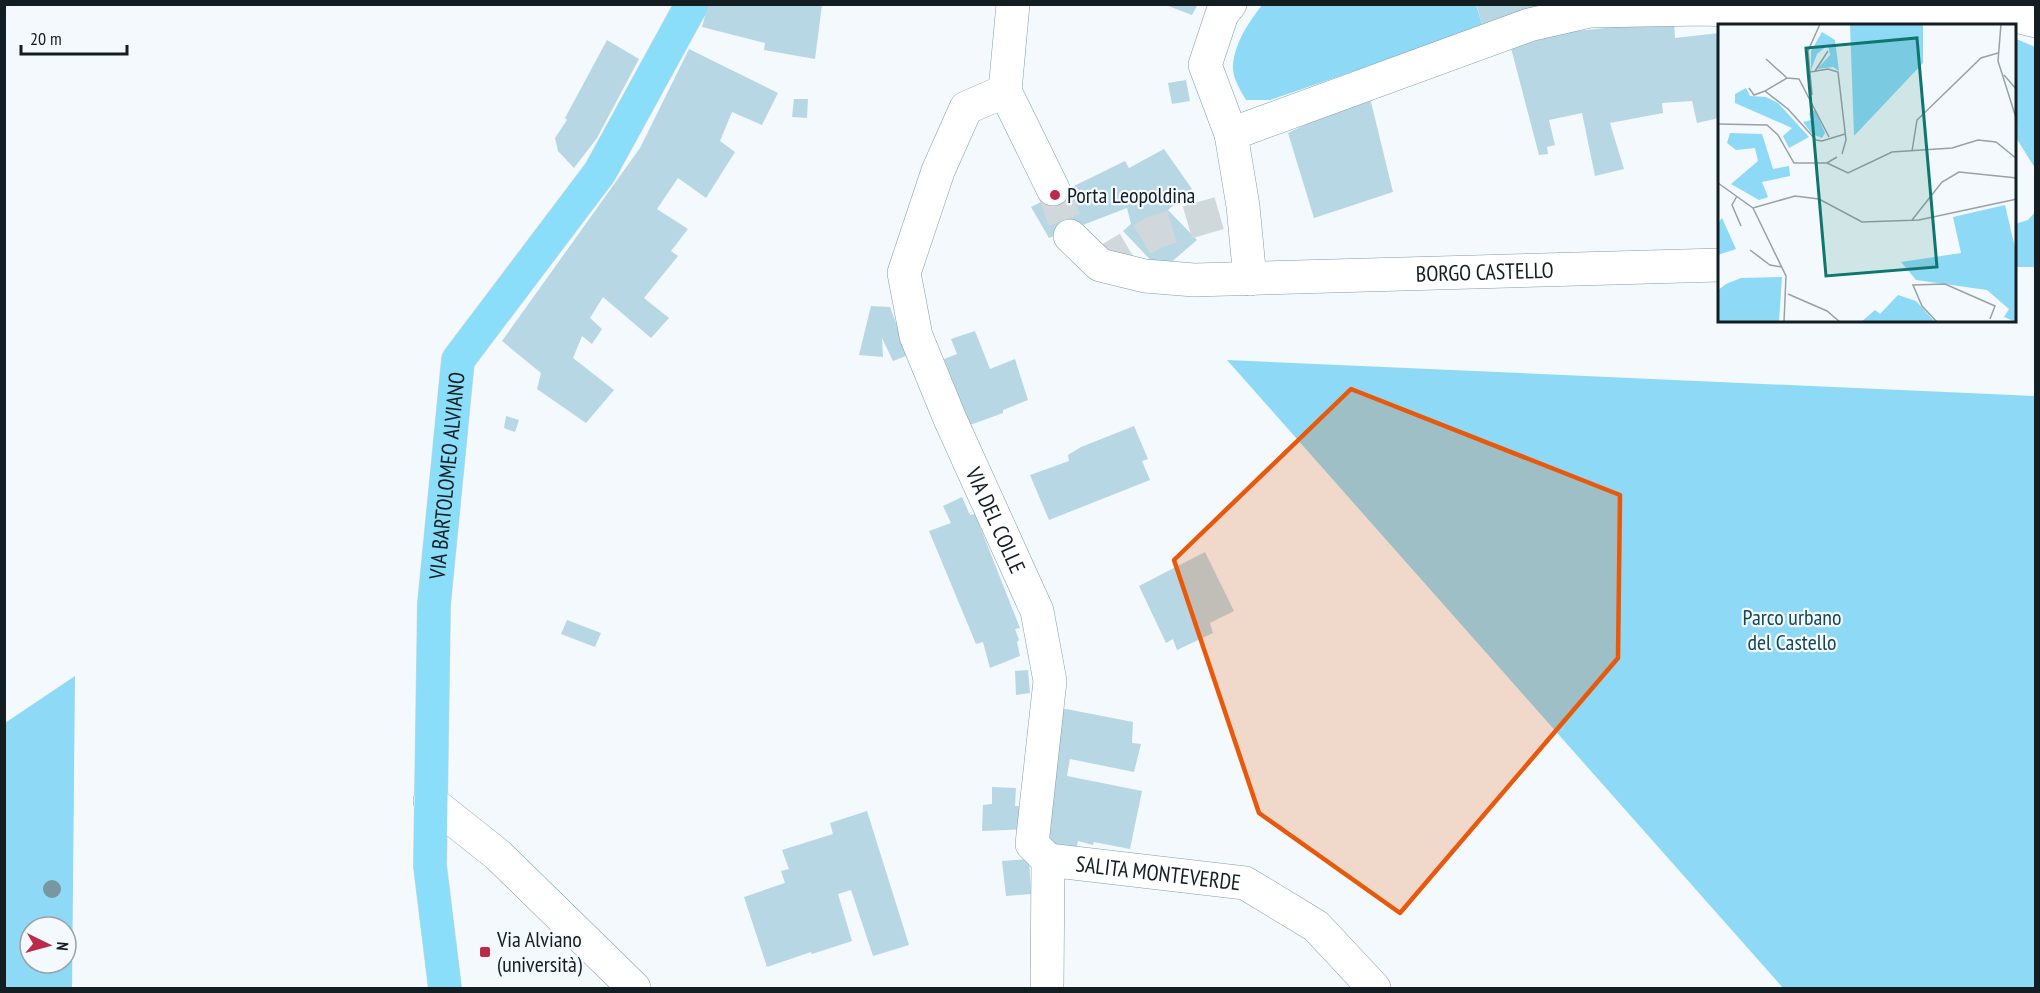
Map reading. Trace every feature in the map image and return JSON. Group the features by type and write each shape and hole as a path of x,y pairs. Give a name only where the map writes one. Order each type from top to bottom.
{"main road":[{"name":"VIA BARTOLOMEO ALVIANO","path":"445,988 430,866 434,604 458,360 600,172 692,4"}],"street":[{"path":"1013,4 1005,91 1053,189"},
{"path":"1230,4 1222,14 1205,65 1231,134 1243,206 1250,279"},
{"path":"1231,134 1528,25 1597,8 1704,9 1824,20 1949,9 2011,15 2036,21"},
{"name":"VIA DEL COLLE","path":"1005,91 966,108 938,171 904,273 916,336 950,419 1037,611 1050,681 1032,844 1048,860"},
{"name":"BORGO CASTELLO","path":"1070,236 1100,265 1134,273 1194,280 1718,265"},
{"path":"430,801 498,855 634,988"},
{"path":"1047,988 1048,860"},
{"name":"SALITA MONTEVERDE","path":"1048,860 1245,883 1316,926 1374,988"}],"highlighted area":[{"path":"1351,389 1620,495 1618,658 1400,913 1259,813 1174,560"}],"green space":[{"path":"1262,5 1476,5 1483,27 1270,100 1246,100 1234,74 1234,57 1243,33"},
{"path":"2016,39 2035,47 2035,168 2016,138"},
{"path":"2035,212 2035,267 2016,267 2016,224 2028,220"},
{"name":"Parco urbano del Castello","path":"1227,360 2035,396 2035,988 1783,988"},
{"path":"75,676 73,915 18,915 18,975 72,975 72,988 5,988 5,723"}],"building":[{"path":"708,4 822,5 815,59 764,50 765,43 702,27"},
{"path":"1163,4 1198,4 1192,15"},
{"path":"1476,4 1540,5 1483,27"},
{"path":"1674,21 1675,38 1718,33 1718,118 1697,123 1692,101 1662,103 1663,113 1610,123 1624,169 1595,176 1582,113 1549,120 1555,145 1547,147 1548,154 1539,155 1511,48 1566,32"},
{"path":"607,40 639,59 597,138 574,168 558,151 555,138 567,120 565,118"},
{"path":"689,49 778,93 762,125 732,112 720,141 735,152 706,198 678,178 657,209 688,229 671,251 678,256 644,298 669,318 651,338 603,297 590,318 602,329 592,344 582,336 573,358 614,390 586,423 537,389 541,373 502,341 640,148"},
{"path":"1186,80 1190,101 1172,104 1168,83"},
{"path":"1369,94 1393,192 1314,218 1288,133"},
{"path":"794,99 808,99 807,118 792,117"},
{"path":"1164,149 1192,189 1168,210 1197,240 1161,271 1123,231 1131,224 1127,208 1049,238 1031,207 1125,161 1129,168"},
{"path":"871,306 890,307 908,355 893,361 882,338 883,357 859,355"},
{"path":"975,331 990,369 1015,359 1028,400 1003,410 1003,413 970,425 944,359 957,354 951,339"},
{"path":"506,416 519,420 515,432 504,428"},
{"path":"1134,426 1148,459 1142,461 1150,480 1049,520 1030,475 1069,461 1068,455 1081,447"},
{"path":"962,497 970,515 975,514 1020,628 1015,629 1019,640 1017,642 1020,656 990,668 983,642 976,644 929,531 951,523 943,506"},
{"path":"1205,552 1234,611 1210,623 1213,633 1177,650 1173,639 1166,643 1139,586"},
{"path":"567,620 601,633 595,647 561,634"},
{"path":"1028,670 1030,693 1016,695 1015,671"},
{"path":"1061,708 1133,722 1132,743 1141,744 1134,772 1070,759 1067,776 1142,791 1130,849 1078,841 1076,850 1037,841"},
{"path":"992,787 1016,788 1015,806 1029,807 1029,829 982,831 983,805 992,804"},
{"path":"867,811 909,945 873,956 851,890 838,894 852,941 767,967 744,897 785,883 781,871 789,869 782,850 833,834 830,823"},
{"path":"1029,859 1031,894 1006,896 1002,861"}],"tunnel":[{"path":"1053,189 1070,236"},
{"path":"1100,265 1155,232 1243,206"}],"place":[{"name":"Porta Leopoldina","path":"1055,195"},
{"name":"Via Alviano (università)","path":"485,952"}]}
